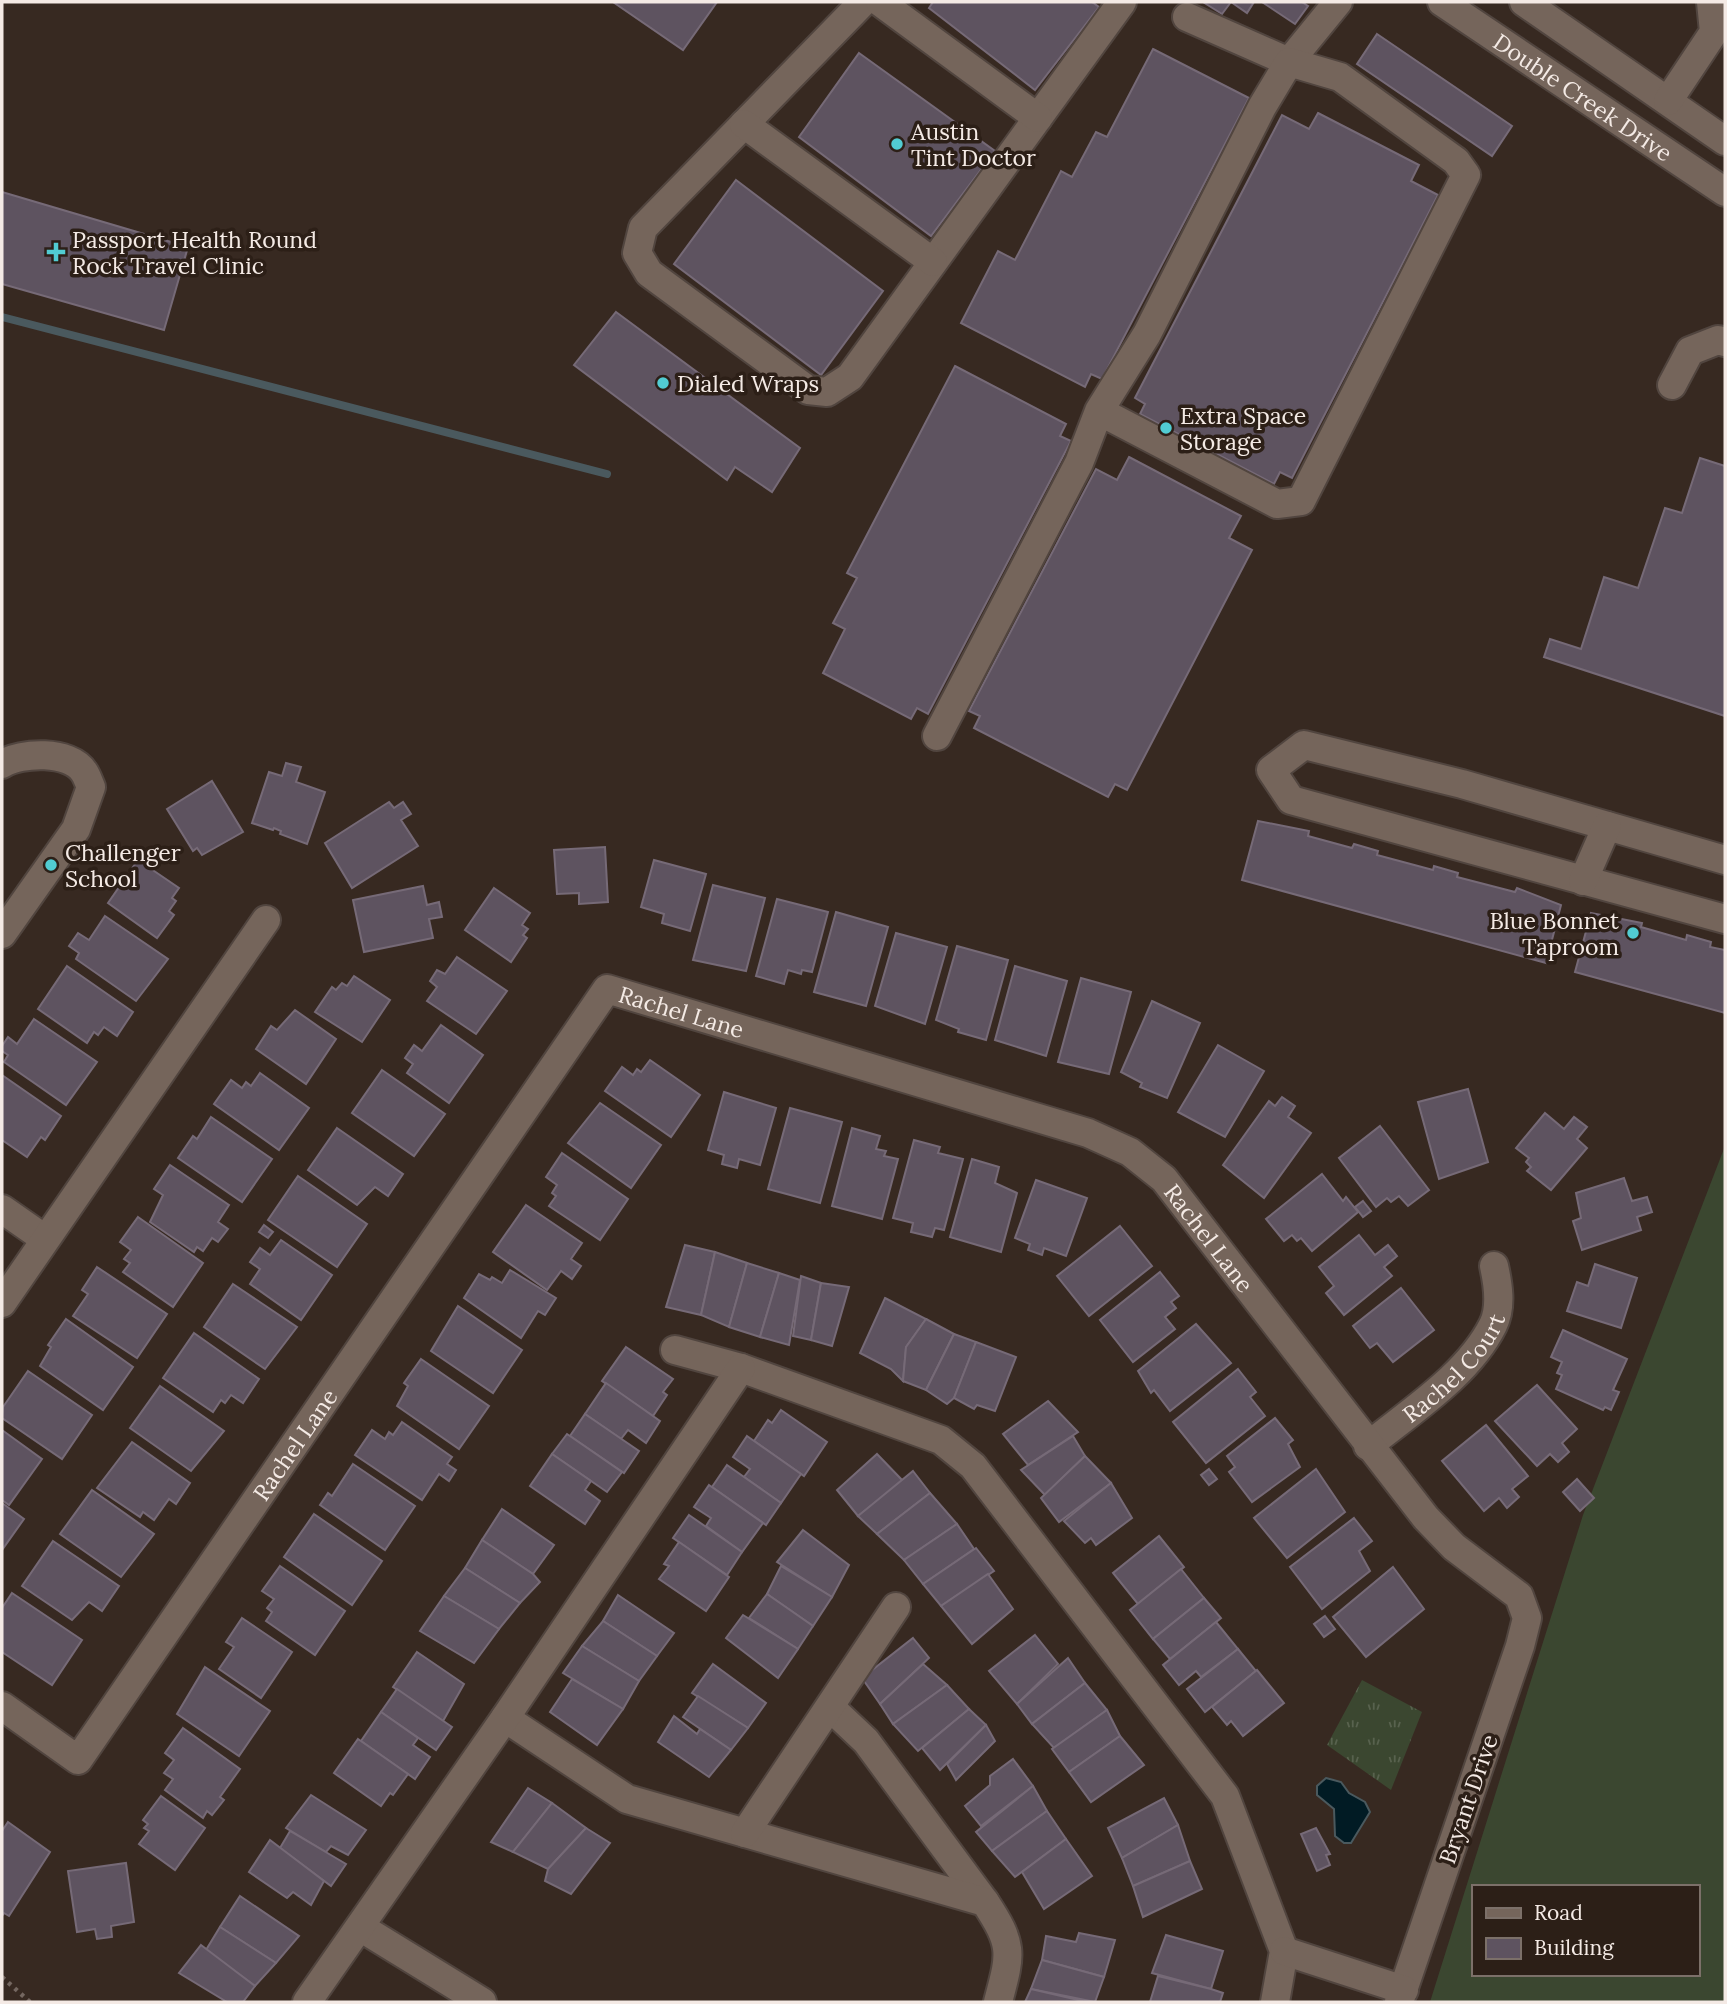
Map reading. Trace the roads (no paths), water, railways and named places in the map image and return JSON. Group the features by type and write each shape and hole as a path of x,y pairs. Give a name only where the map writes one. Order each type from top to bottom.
{"street":[{"path":"863,2 643,228 637,253 649,273 808,390 827,392 850,377 1122,2"},
{"path":"880,2 1038,118"},
{"path":"937,736 1079,463 1100,411 1147,334 1262,107 1289,62 1338,2"},
{"name":"Double Creek Drive","path":"1442,2 1725,192"},
{"name":"Double Creek Drive","path":"1524,2 1725,141"},
{"path":"1668,101 1714,32 1711,2"},
{"path":"1100,411 1277,504 1301,501 1466,175 1456,161 1340,77 1289,62 1188,17"},
{"path":"744,124 933,262"},
{"path":"1672,385 1690,351 1718,340 1725,342"},
{"path":"1725,860 1462,784 1304,745 1271,770 1291,800 1725,919"},
{"path":"2,764 35,754 61,758 83,769 91,787 76,829 2,934"},
{"path":"1584,881 1607,826"},
{"path":"2,1303 266,920"},
{"name":"Rachel Lane","path":"2,1706 78,1760 607,989 1088,1133 1130,1152 1164,1179 1368,1446 1454,1547 1520,1595"},
{"path":"2,1209 45,1239"},
{"name":"Rachel Court","path":"1368,1446 1441,1387 1476,1351 1494,1322 1499,1287 1494,1266"},
{"path":"675,1350 741,1368 941,1440 973,1466 1225,1796 1284,1951 1282,2000"},
{"path":"307,2002 505,1718 741,1368"},
{"name":"Bryant Drive","path":"1401,1996 1520,1646 1527,1618 1520,1595"},
{"path":"746,1833 896,1607"},
{"path":"830,1707 866,1741 1001,1926 1010,1958 998,2002"},
{"path":"505,1718 626,1799 985,1902"},
{"path":"360,1927 482,2002"},
{"path":"1284,1951 1401,1996"}],"water":[{"path":"1326,1778 1341,1782 1349,1793 1365,1802 1370,1812 1351,1843 1344,1843 1335,1836 1334,1809 1317,1795 1317,1786"}],"waterway":[{"path":"2,317 607,474"}],"place":[{"name":"Austin Tint Doctor","path":"897,144"},
{"name":"Passport Health Round Rock Travel Clinic","path":"56,252"},
{"name":"Dialed Wraps","path":"663,383"},
{"name":"Extra Space Storage","path":"1166,428"},
{"name":"Challenger School","path":"51,865"},
{"name":"Blue Bonnet Taproom","path":"1633,933"}]}
